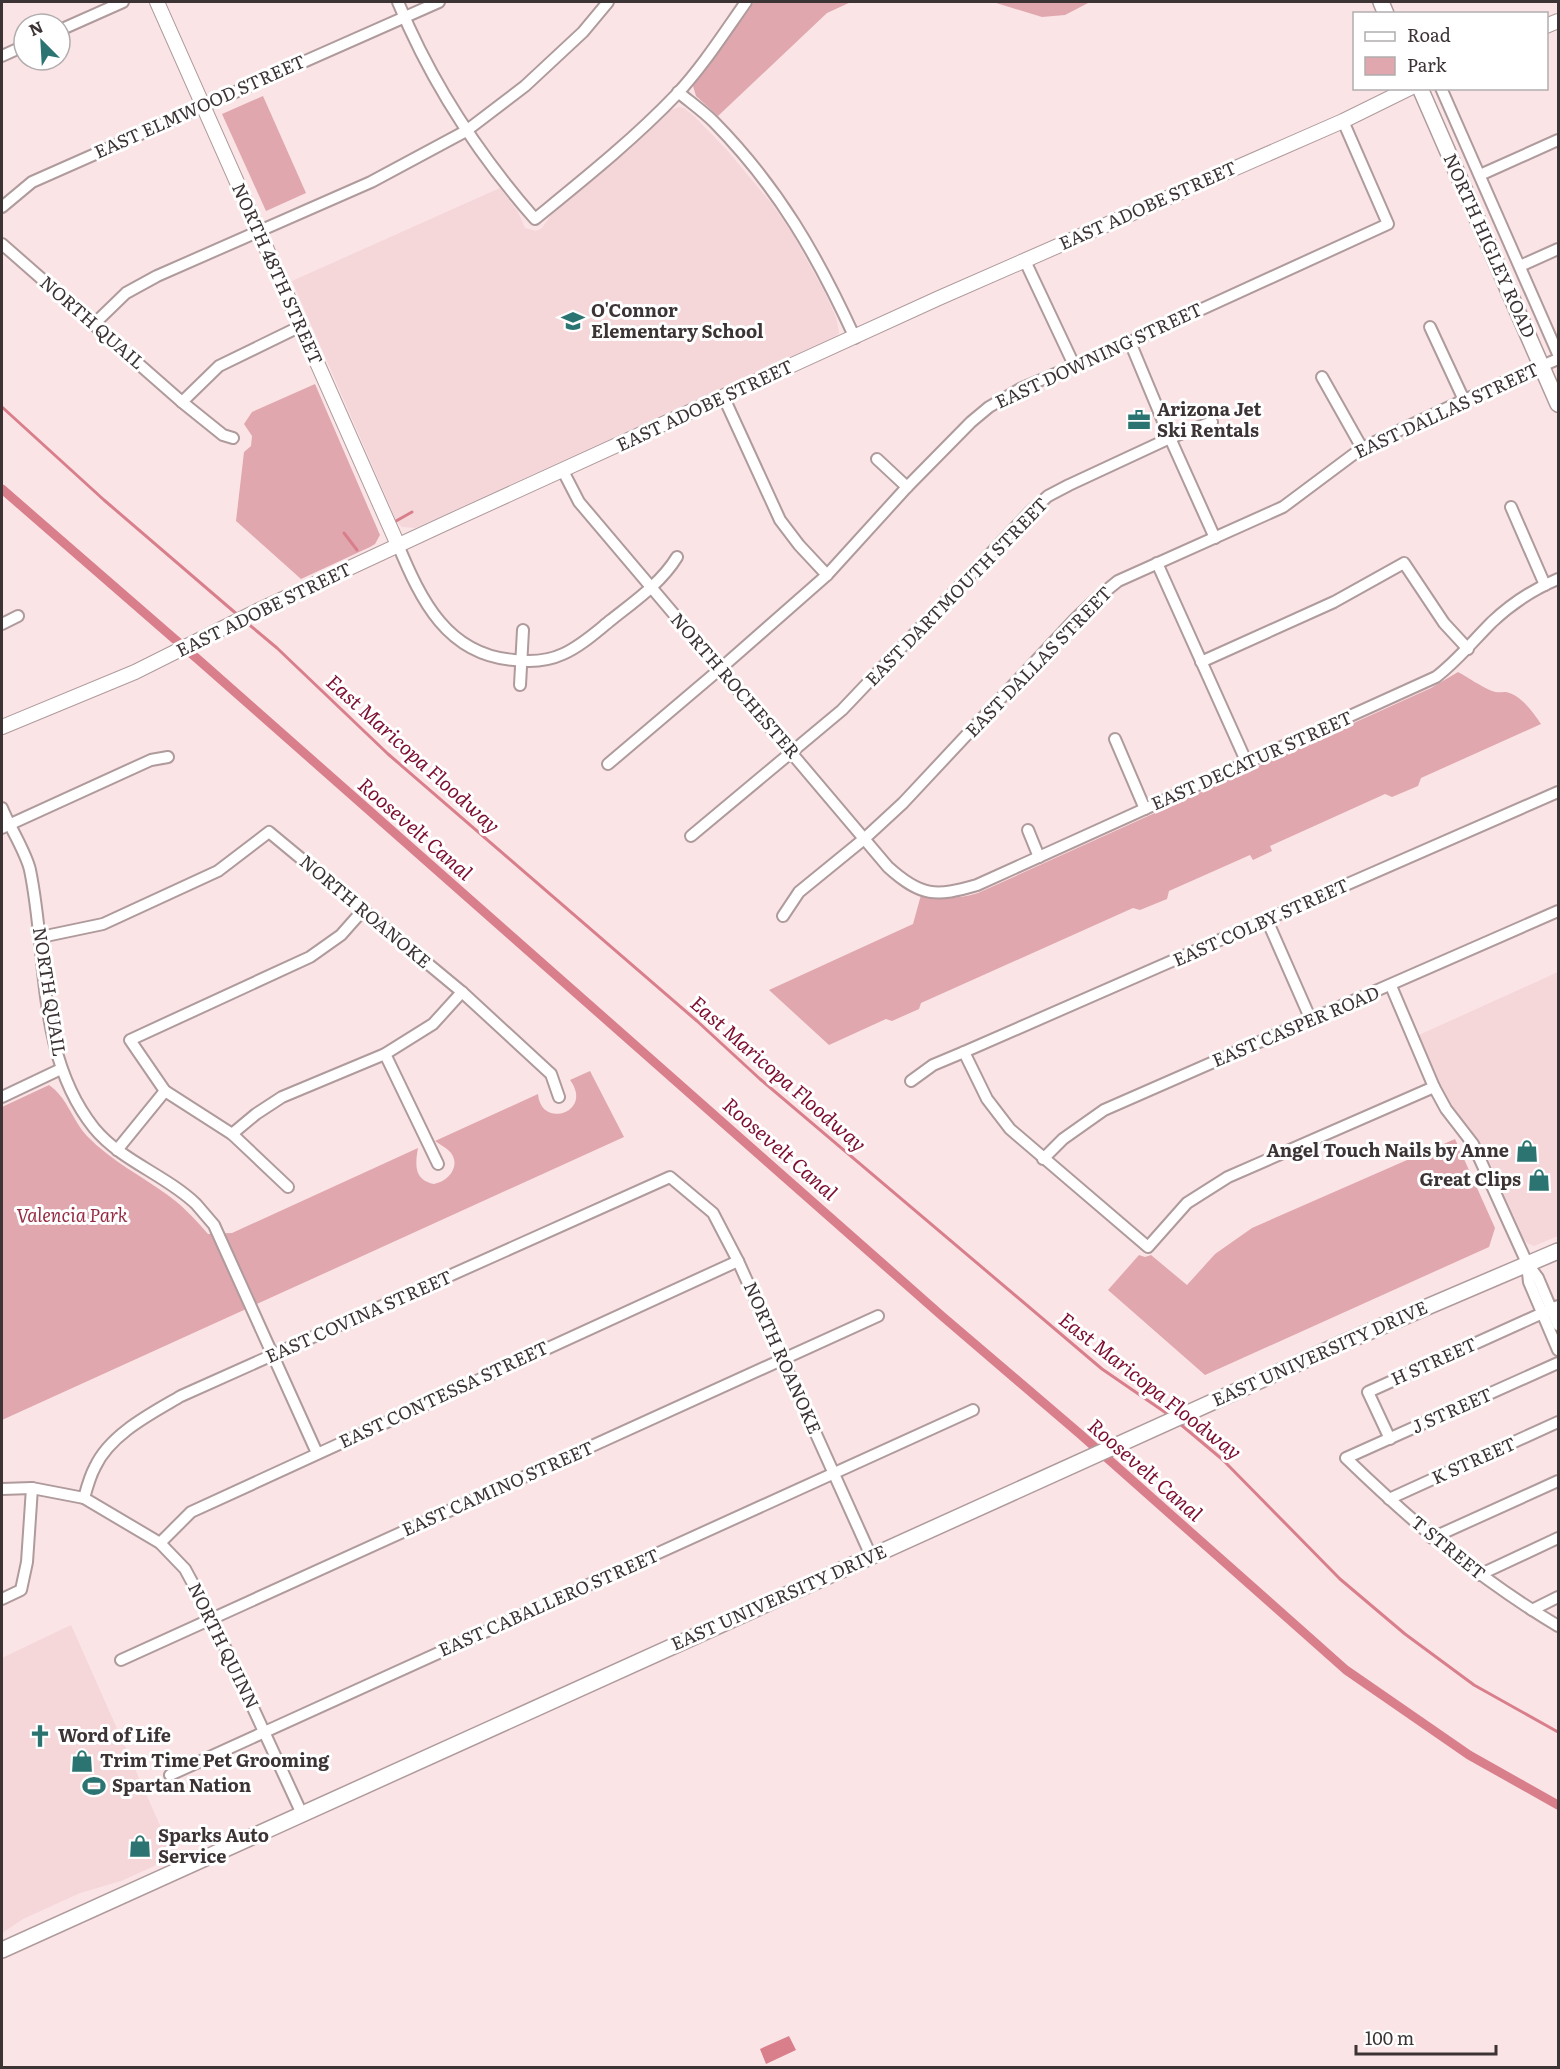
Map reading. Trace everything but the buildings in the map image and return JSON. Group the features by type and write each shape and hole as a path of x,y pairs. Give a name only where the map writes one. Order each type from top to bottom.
{"main road":[{"name":"NORTH HIGLEY ROAD","path":"1421,90 1558,404"},
{"name":"EAST UNIVERSITY DRIVE","path":"2,1950 1102,1451 1415,1311 1558,1251"}],"street":[{"path":"72,25 123,2"},
{"name":"NORTH 48TH STREET","path":"157,2 398,545"},
{"path":"398,2 433,76 466,131 506,185 535,219 618,150 678,92 746,2"},
{"name":"EAST ELMWOOD STREET","path":"2,207 33,182 439,2"},
{"path":"93,325 126,293 157,276 370,182 466,131 533,79 583,32 608,2"},
{"name":"EAST ADOBE STREET","path":"2,727 87,693 398,545 1025,261 1343,121 1406,90"},
{"name":"NORTH HIGLEY ROAD","path":"1443,90 1558,354"},
{"path":"678,92 713,121 756,170 781,203 818,261 855,338"},
{"name":"EAST DOWNING STREET","path":"608,764 827,575 908,487 989,407 1020,389 1130,342 1388,224 1343,121"},
{"path":"1480,175 1558,140"},
{"name":"NORTH QUAIL","path":"2,244 182,402 223,435 233,438"},
{"path":"1520,266 1558,249"},
{"path":"1025,261 1074,365"},
{"path":"182,402 219,366 300,326"},
{"path":"1430,327 1464,400"},
{"path":"1130,342 1215,538"},
{"name":"EAST DALLAS STREET","path":"783,916 799,892 864,839 903,803 1097,597 1118,581 1283,507 1362,448 1558,359"},
{"path":"1322,377 1362,448"},
{"path":"724,398 780,520 827,575"},
{"name":"EAST DARTMOUTH STREET","path":"691,836 842,710 1030,512 1048,496 1170,438 1212,422"},
{"path":"877,459 908,487"},
{"name":"NORTH ROCHESTER","path":"563,471 579,502 864,839 900,878 920,890"},
{"path":"1510,507 1545,585"},
{"path":"398,545 420,595 443,626 464,643 483,654 521,661 548,660 578,646 651,588 668,572 677,557"},
{"path":"1201,662 1334,602 1404,562 1444,622 1468,649"},
{"path":"1157,563 1247,763"},
{"name":"EAST DECATUR STREET","path":"920,890 935,894 977,885 1436,677 1455,663 1506,610 1558,579"},
{"path":"2,624 18,616"},
{"path":"520,685 523,630"},
{"path":"1115,739 1145,809"},
{"path":"5,826 152,760 168,757"},
{"name":"EAST COLBY STREET","path":"911,1081 933,1065 1558,792"},
{"name":"NORTH QUAIL","path":"2,808 5,826 29,867 40,937 50,1030 61,1069 75,1099 95,1129 117,1150 195,1203 214,1225 317,1453"},
{"path":"1028,830 1039,857"},
{"name":"NORTH ROANOKE","path":"40,937 103,924 197,881 225,866 269,832 462,992 551,1074 559,1097"},
{"path":"288,1187 232,1134 165,1091 130,1040 310,957 341,935 364,909"},
{"name":"EAST CASPER ROAD","path":"1044,1159 1063,1139 1104,1110 1558,911"},
{"path":"1267,920 1311,1020"},
{"path":"1391,986 1434,1087 1446,1109 1473,1144 1527,1263 1538,1278 1558,1325"},
{"path":"232,1134 256,1114 282,1097 385,1054 434,1024 462,992"},
{"path":"963,1052 987,1100 1010,1129 1148,1247 1188,1203 1228,1177 1434,1087"},
{"path":"385,1054 438,1164"},
{"path":"2,1097 61,1069"},
{"path":"117,1150 165,1091"},
{"name":"NORTH ROANOKE","path":"670,1177 713,1213 738,1261 871,1556"},
{"name":"EAST COVINA STREET","path":"84,1498 96,1464 113,1442 135,1423 181,1396 670,1177"},
{"name":"EAST CONTESSA STREET","path":"160,1543 191,1512 738,1261"},
{"path":"1550,1310 1558,1350"},
{"name":"H STREET","path":"1390,1439 1368,1392 1550,1310"},
{"name":"EAST CAMINO STREET","path":"121,1660 878,1316"},
{"name":"J STREET","path":"1346,1458 1558,1363"},
{"name":"EAST CABALLERO STREET","path":"170,1775 973,1410"},
{"name":"K STREET","path":"1389,1499 1558,1422"},
{"name":"T STREET","path":"1346,1458 1432,1538 1479,1575 1558,1626"},
{"path":"1432,1538 1558,1481"},
{"path":"2,1489 32,1488 27,1562 21,1590 2,1599"},
{"name":"NORTH QUINN","path":"32,1488 84,1498 160,1543 185,1569 212,1618 302,1814"},
{"path":"1479,1575 1558,1538"},
{"path":"1532,1610 1558,1597"}],"shaded area":[{"name":"O'Connor Elementary School","path":"679,107 694,116 726,149 772,204 792,233 824,291 836,317 839,333 415,528 402,527 397,522 292,281 500,188 518,212 525,228 536,231 542,228 551,215 628,151 671,110"},
{"path":"1558,972 1558,1236 1534,1246 1524,1239 1484,1149 1446,1098 1419,1035"},
{"path":"71,1625 174,1857 121,1881 80,1893 23,1919 2,1933 2,1658"},
{"path":"789,2036 796,2050 766,2064 760,2049"}],"green space":[{"path":"754,2 851,2 827,13 718,116 696,96 693,86"},
{"path":"993,2 1090,2 1065,15 1042,17"},
{"path":"263,96 306,193 266,211 222,114"},
{"path":"315,384 380,535 375,544 370,547 301,579 236,521 244,452 251,446 252,436 244,424 252,412"},
{"path":"1458,672 1492,691 1506,692 1522,700 1541,724 1421,778 1418,786 1392,797 1385,794 1270,846 1272,851 1253,860 1250,855 1169,891 1167,899 1140,910 1133,908 921,1003 919,1009 892,1021 886,1019 829,1045 769,990 913,924 921,895 950,898 978,893 1431,688"},
{"name":"Valencia Park","path":"590,1071 624,1137 2,1420 2,1107 49,1085 61,1096 87,1136 96,1145 174,1200 208,1234 232,1233 418,1148 416,1166 419,1175 427,1182 434,1184 440,1182 450,1175 454,1160 447,1149 435,1141 538,1094 541,1105 548,1112 556,1114 564,1112 576,1101 576,1091 570,1080"},
{"path":"1455,1139 1495,1228 1489,1247 1205,1375 1108,1290 1139,1255 1145,1257 1151,1255 1187,1285 1215,1254 1252,1228"}],"waterway":[{"name":"East Maricopa Floodway","path":"2,407 104,500 239,616"},
{"name":"Roosevelt Canal","path":"2,489 1346,1670 1469,1755 1558,1805"},
{"path":"396,521 412,512"},
{"path":"344,533 357,550"},
{"name":"East Maricopa Floodway","path":"246,622 277,648 388,754 697,1021 760,1079 1102,1369 1169,1415"},
{"name":"East Maricopa Floodway","path":"1179,1423 1223,1460 1340,1579 1405,1634 1474,1685 1558,1732"}],"place":[{"name":"O'Connor Elementary School","path":"573,321"},
{"name":"Arizona Jet Ski Rentals","path":"1139,420"},
{"name":"Angel Touch Nails by Anne","path":"1527,1151"},
{"name":"Great Clips","path":"1539,1180"},
{"name":"Word of Life","path":"40,1736"},
{"name":"Trim Time Pet Grooming","path":"82,1761"},
{"name":"Spartan Nation","path":"94,1786"},
{"name":"Sparks Auto Service","path":"140,1846"}]}
